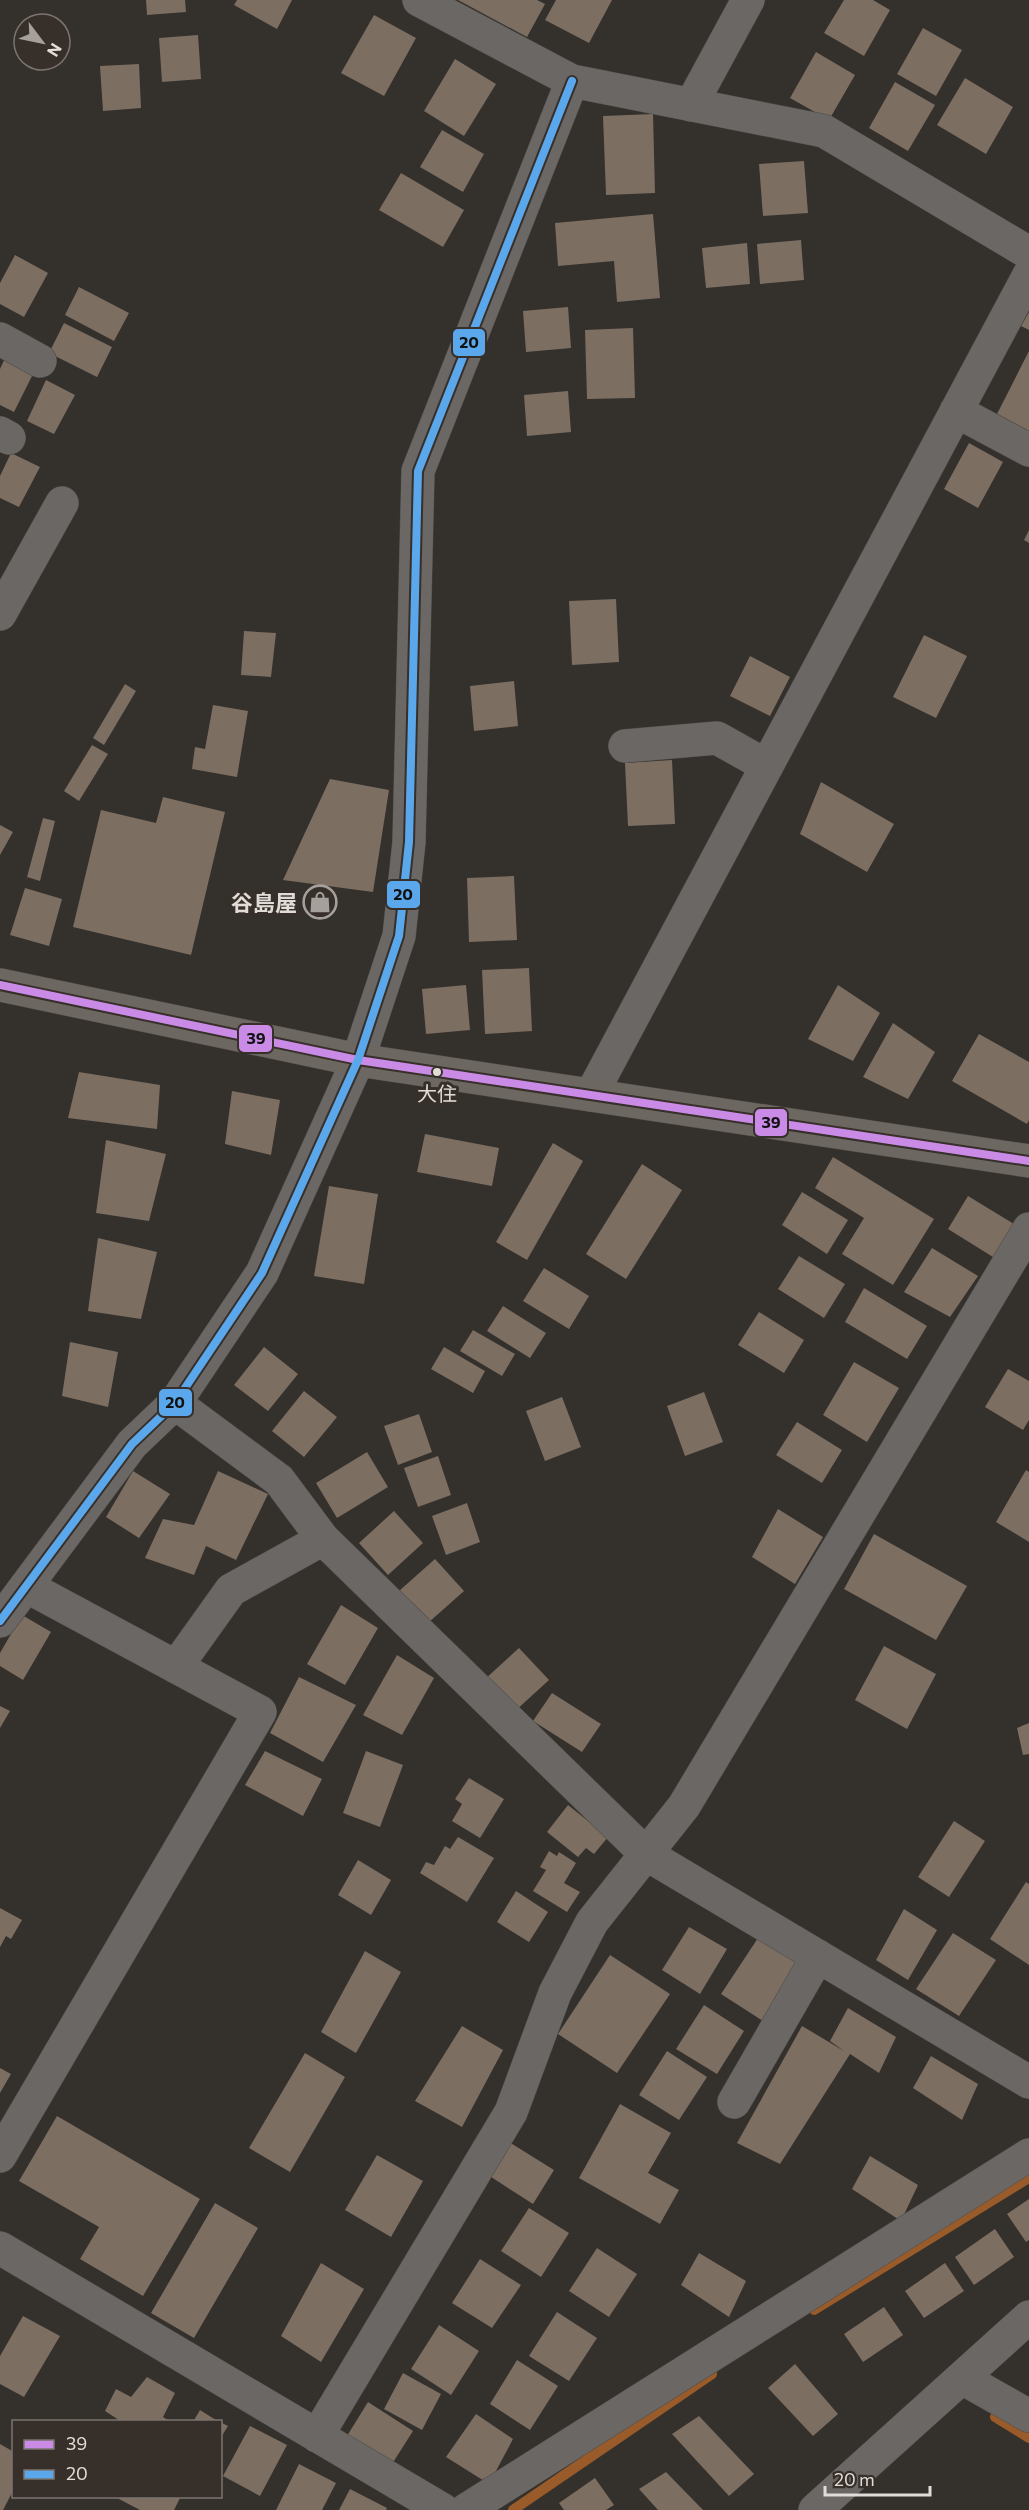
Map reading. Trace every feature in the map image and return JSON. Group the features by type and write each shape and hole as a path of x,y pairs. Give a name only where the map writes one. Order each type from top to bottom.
{"main road":[{"path":"0,985 358,1060 1029,1161"}],"street":[{"path":"419,0 572,81 824,131 1029,253"},
{"path":"691,105 748,0"},
{"path":"0,1621 132,1444 175,1403 262,1272 358,1060 399,936 409,842 418,471 572,81"},
{"path":"591,1095 1029,275"},
{"path":"0,339 40,361"},
{"path":"956,411 1029,450"},
{"path":"4,600 62,503"},
{"path":"625,746 717,738 766,766"},
{"path":"318,2436 511,2112 555,1993 592,1922 684,1806 1029,1229"},
{"path":"175,1403 279,1480 323,1539 646,1854 1029,2082"},
{"path":"176,1667 231,1590 323,1539"},
{"path":"0,2156 260,1712 26,1586"},
{"path":"734,2102 818,1956"},
{"path":"466,2510 1029,2155"},
{"path":"0,2248 443,2510"},
{"path":"815,2510 1029,2317"},
{"path":"962,2378 1029,2416"}],"building":[{"path":"146,0 185,0 186,12 147,15"},
{"path":"237,0 292,0 277,29 234,5"},
{"path":"458,0 537,0 545,4 527,37"},
{"path":"556,0 612,0 589,43 545,20"},
{"path":"844,0 873,0 890,10 864,56 824,33"},
{"path":"374,15 416,38 384,96 341,73"},
{"path":"923,28 962,50 936,96 897,74"},
{"path":"198,35 201,79 162,82 159,38"},
{"path":"816,52 855,75 829,120 790,98"},
{"path":"455,59 496,84 464,136 424,111"},
{"path":"139,64 141,108 103,111 100,66"},
{"path":"965,78 1013,107 986,154 937,125"},
{"path":"895,82 935,105 908,151 869,128"},
{"path":"653,114 655,193 606,195 603,116"},
{"path":"442,130 484,154 463,192 420,167"},
{"path":"804,161 808,213 763,216 759,164"},
{"path":"401,173 464,210 443,247 379,210"},
{"path":"653,214 660,298 617,302 614,261 558,266 555,223"},
{"path":"801,240 804,280 760,284 757,244"},
{"path":"747,243 750,284 706,288 702,248"},
{"path":"15,255 48,273 24,317 0,304 0,283"},
{"path":"79,287 129,313 114,341 65,315"},
{"path":"568,307 571,348 526,352 523,311"},
{"path":"1029,312 1029,330 1021,326"},
{"path":"64,323 112,347 97,377 49,353"},
{"path":"633,328 635,398 587,399 585,330"},
{"path":"1029,351 1029,431 997,414"},
{"path":"5,358 34,372 14,412 0,405 0,369"},
{"path":"46,380 75,395 54,434 27,421"},
{"path":"568,391 571,432 527,436 524,395"},
{"path":"969,443 1003,462 978,508 944,489"},
{"path":"11,453 40,467 19,507 0,498 0,476"},
{"path":"1029,530 1029,543 1024,540"},
{"path":"616,599 619,662 572,665 569,601"},
{"path":"244,631 276,633 271,677 241,675"},
{"path":"924,635 967,656 936,718 893,697"},
{"path":"750,656 790,677 770,716 730,696"},
{"path":"514,681 518,726 474,731 470,686"},
{"path":"125,684 136,691 104,745 93,738"},
{"path":"213,705 248,711 237,777 192,769 195,747 205,749"},
{"path":"92,745 108,754 79,801 64,791"},
{"path":"672,760 675,824 628,826 625,763"},
{"path":"330,779 389,790 373,892 283,880"},
{"path":"821,782 894,824 867,872 800,834"},
{"path":"163,797 225,812 191,955 73,927 101,810 156,823"},
{"path":"43,818 55,821 40,881 27,877"},
{"path":"0,825 13,832 0,855"},
{"path":"514,876 517,940 469,942 467,878"},
{"path":"25,888 62,899 49,946 10,935"},
{"path":"529,968 532,1031 485,1034 482,970"},
{"path":"466,985 470,1030 426,1034 422,989"},
{"path":"838,985 880,1013 853,1061 808,1039"},
{"path":"893,1023 935,1052 908,1099 863,1077"},
{"path":"979,1034 1029,1062 1029,1120 1027,1124 952,1081"},
{"path":"79,1072 160,1085 157,1129 68,1118"},
{"path":"232,1091 280,1100 271,1155 225,1144"},
{"path":"425,1134 499,1148 492,1186 417,1172"},
{"path":"106,1140 166,1154 149,1221 96,1213"},
{"path":"553,1143 583,1161 527,1260 496,1242"},
{"path":"833,1157 934,1219 893,1285 842,1254 864,1218 815,1188"},
{"path":"642,1164 682,1190 626,1279 586,1254"},
{"path":"329,1186 378,1194 364,1284 314,1276"},
{"path":"802,1192 848,1220 827,1254 782,1225"},
{"path":"968,1196 1014,1224 993,1257 948,1229"},
{"path":"98,1238 157,1252 141,1319 88,1311"},
{"path":"932,1248 978,1276 950,1317 904,1292"},
{"path":"799,1256 845,1284 824,1318 778,1289"},
{"path":"544,1268 589,1296 569,1329 523,1301"},
{"path":"864,1288 927,1326 907,1359 845,1322"},
{"path":"503,1306 546,1333 530,1358 487,1331"},
{"path":"759,1312 804,1340 784,1373 738,1345"},
{"path":"473,1330 515,1354 502,1376 460,1351"},
{"path":"70,1342 118,1352 108,1407 62,1396"},
{"path":"264,1347 298,1374 268,1411 234,1385"},
{"path":"444,1347 485,1371 473,1393 431,1369"},
{"path":"854,1362 899,1388 867,1442 823,1415"},
{"path":"1008,1369 1029,1381 1029,1420 1023,1430 985,1407"},
{"path":"304,1391 337,1417 304,1457 272,1431"},
{"path":"704,1392 723,1442 685,1456 667,1406"},
{"path":"562,1397 581,1447 545,1461 526,1411"},
{"path":"419,1414 432,1452 398,1465 384,1426"},
{"path":"797,1422 842,1450 822,1483 776,1455"},
{"path":"367,1452 388,1487 337,1518 316,1483"},
{"path":"438,1456 451,1495 418,1507 404,1468"},
{"path":"1026,1470 1029,1472 1029,1542 996,1522"},
{"path":"133,1471 170,1494 139,1538 106,1517"},
{"path":"218,1471 268,1494 236,1560 206,1546 194,1575 145,1558 163,1519 194,1525"},
{"path":"467,1503 480,1542 446,1555 432,1516"},
{"path":"778,1509 823,1537 795,1584 752,1557"},
{"path":"394,1511 423,1543 388,1575 359,1543"},
{"path":"874,1534 967,1586 936,1640 844,1589"},
{"path":"435,1559 464,1591 428,1623 399,1591"},
{"path":"341,1605 378,1628 345,1685 307,1664"},
{"path":"22,1615 51,1632 23,1680 0,1666 0,1653"},
{"path":"884,1646 936,1674 907,1729 855,1700"},
{"path":"519,1648 549,1680 514,1712 484,1680"},
{"path":"397,1655 434,1678 402,1735 363,1715"},
{"path":"299,1677 356,1705 323,1762 270,1733"},
{"path":"552,1693 601,1724 582,1752 533,1721"},
{"path":"0,1706 10,1711 0,1728"},
{"path":"1029,1723 1029,1754 1023,1755 1017,1728"},
{"path":"265,1751 322,1779 303,1816 245,1785"},
{"path":"366,1751 403,1765 380,1827 343,1813"},
{"path":"469,1778 504,1799 480,1838 452,1821 462,1804 455,1799"},
{"path":"568,1805 608,1837 594,1854 586,1848 578,1857 547,1832"},
{"path":"954,1821 985,1841 949,1897 918,1877"},
{"path":"458,1837 494,1858 467,1902 420,1873 426,1862 434,1865 445,1846 450,1849"},
{"path":"549,1851 557,1856 559,1852 576,1863 564,1883 580,1892 567,1912 533,1891 546,1870 540,1867"},
{"path":"358,1860 391,1880 371,1915 338,1895"},
{"path":"1026,1882 1029,1884 1029,1965 990,1939"},
{"path":"516,1891 548,1912 529,1942 497,1922"},
{"path":"0,1908 22,1920 11,1939 6,1936 0,1947"},
{"path":"904,1909 937,1930 908,1980 876,1960"},
{"path":"689,1927 727,1949 700,1994 662,1970"},
{"path":"953,1933 996,1960 959,2016 916,1989"},
{"path":"758,1938 800,1965 763,2021 721,1994"},
{"path":"365,1951 401,1972 356,2053 321,2032"},
{"path":"610,1955 670,1994 617,2073 558,2034"},
{"path":"704,2005 744,2031 717,2074 676,2049"},
{"path":"848,2008 896,2037 879,2073 850,2054 780,2164 737,2143 802,2026 844,2051 830,2041"},
{"path":"462,2026 503,2050 462,2127 415,2101"},
{"path":"667,2051 707,2077 679,2120 639,2095"},
{"path":"305,2053 345,2077 290,2172 249,2148"},
{"path":"931,2056 978,2084 962,2120 913,2088"},
{"path":"0,2068 11,2074 0,2093"},
{"path":"620,2104 671,2133 648,2173 679,2190 660,2224 579,2178"},
{"path":"57,2116 200,2199 143,2296 80,2259 99,2227 19,2181"},
{"path":"509,2142 554,2170 533,2204 488,2175"},
{"path":"377,2155 423,2181 391,2237 345,2210"},
{"path":"870,2156 918,2185 901,2221 852,2189"},
{"path":"1029,2199 1029,2240 1026,2242 1007,2214"},
{"path":"215,2203 258,2228 194,2338 151,2313"},
{"path":"529,2208 569,2233 541,2277 501,2251"},
{"path":"995,2229 1014,2257 974,2285 955,2257"},
{"path":"597,2248 637,2274 609,2317 569,2291"},
{"path":"699,2253 746,2281 729,2317 681,2285"},
{"path":"480,2259 521,2285 492,2328 452,2303"},
{"path":"321,2263 364,2289 321,2362 281,2336"},
{"path":"945,2263 964,2291 924,2318 905,2291"},
{"path":"884,2307 903,2335 863,2362 844,2334"},
{"path":"557,2312 597,2338 569,2381 529,2356"},
{"path":"23,2316 60,2336 24,2397 0,2384 0,2356"},
{"path":"439,2325 479,2351 451,2395 411,2369"},
{"path":"517,2360 558,2386 530,2430 490,2404"},
{"path":"795,2364 838,2414 813,2436 768,2388"},
{"path":"403,2373 441,2394 422,2430 384,2409"},
{"path":"147,2377 175,2393 163,2417 168,2420 119,2420 105,2411 116,2389 131,2397"},
{"path":"368,2402 413,2431 392,2464 347,2436"},
{"path":"200,2410 216,2420 194,2420"},
{"path":"476,2414 513,2439 489,2484 446,2457"},
{"path":"699,2416 754,2474 729,2496 672,2434"},
{"path":"222,2423 228,2426 222,2436"},
{"path":"250,2426 287,2445 260,2496 223,2476"},
{"path":"0,2444 12,2451 12,2493 3,2510 0,2510"},
{"path":"299,2464 336,2483 322,2510 276,2510"},
{"path":"666,2472 703,2510 658,2510 639,2489"},
{"path":"595,2478 614,2505 606,2510 564,2510 559,2503"},
{"path":"350,2489 387,2508 386,2510 339,2510"},
{"path":"180,2498 174,2510 140,2510 119,2499"}],"waterway":[{"path":"814,2310 1029,2178"},
{"path":"513,2510 712,2374"},
{"path":"995,2417 1029,2438"}],"transit line":[{"name":"20","path":"0,1621 132,1444 175,1403 262,1273 358,1060 399,936 409,842 418,471 572,81"},
{"name":"39","path":"0,985 358,1060 1029,1161"}],"place":[{"name":"谷島屋","path":"320,902"},
{"name":"大住","path":"437,1072"}]}
